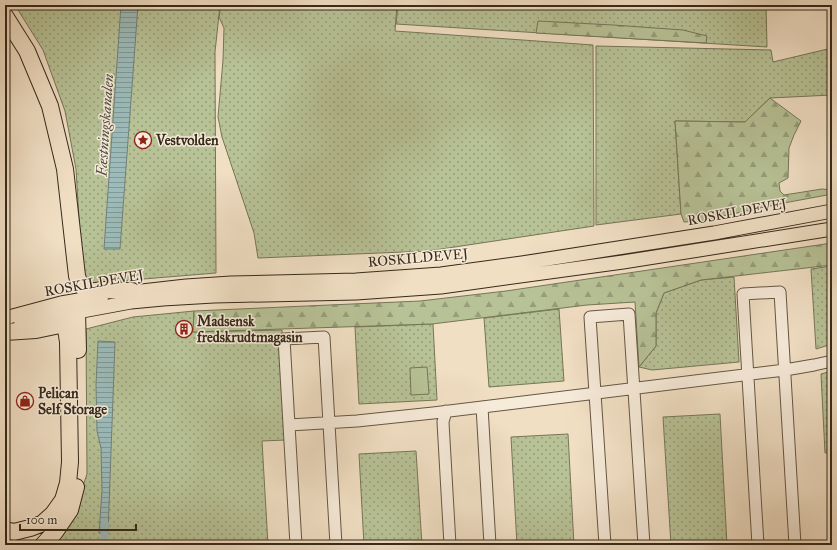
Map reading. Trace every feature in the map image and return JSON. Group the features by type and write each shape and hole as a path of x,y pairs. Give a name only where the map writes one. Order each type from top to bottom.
{"highway":[{"path":"5,16 27,51 50,106 65,169 77,276 81,286 88,292 104,290 132,292"},
{"path":"43,545 55,532 70,510 77,478 79,451 77,312"},
{"path":"5,331 36,330 60,325 65,326 66,328 68,342 70,462 68,483 63,500 53,514 43,523 30,528 14,532 5,530"}],"main road":[{"name":"ROSKILDEVEJ","path":"5,318 61,303 132,292 186,286 231,283 356,280 441,274 714,233 832,211"},
{"path":"815,231 832,225"},
{"name":"ROSKILDEVEJ","path":"5,331 77,312 131,302 214,296 356,293 441,287 623,262 832,229"},
{"path":"61,303 77,312"}],"street":[{"path":"758,545 743,294 780,292 796,545"},
{"path":"604,545 590,317 629,314 644,545"},
{"path":"296,545 284,339 324,337 336,545"},
{"path":"288,420 328,423 358,421 785,370 832,361"},
{"path":"482,407 490,545"},
{"path":"446,411 443,422 450,545"}],"green space":[{"name":"Vestvolden","path":"15,5 220,5 215,52 216,273 83,284 76,169 65,111 43,50"},
{"path":"221,5 397,5 395,31 593,45 594,226 428,251 258,258 254,233 222,137 218,117 224,28 219,17"},
{"path":"398,5 766,5 767,47 396,24"},
{"path":"538,21 683,30 707,36 706,43 536,33"},
{"path":"596,46 771,50 773,62 832,48 832,95 770,98 745,122 675,121 681,214 596,225"},
{"path":"770,98 801,121 789,148 788,178 779,183 780,191 784,195 822,189 832,190 832,192 827,195 699,221 684,222 681,214 675,121 745,122"},
{"path":"832,243 832,265 701,280 664,293 656,313 656,346 639,367 635,302 587,305 432,324 193,332 194,311 420,301 506,291"},
{"path":"832,266 832,344 816,349 811,269"},
{"path":"734,277 739,362 652,370 639,367 656,346 656,313 664,293 701,280"},
{"path":"559,309 564,381 489,387 484,318"},
{"path":"194,311 193,332 282,330 286,440 262,441 268,545 51,545 69,526 87,474 86,329 133,317"},
{"path":"433,324 437,400 359,404 355,327"},
{"path":"427,367 429,394 411,395 410,368"},
{"path":"832,371 832,453 825,453 821,374"},
{"path":"720,414 727,545 671,545 663,417"},
{"path":"568,434 574,545 517,545 511,437"},
{"path":"416,451 422,545 364,545 359,454"},
{"path":"828,455 832,455 832,529"}],"water":[{"path":"121,5 138,5 120,249 104,249"},
{"path":"98,341 115,342 108,534 99,533 102,491 101,448 97,431 96,385"}],"waterway":[{"name":"Fæstningskanalen","path":"104,545 105,524"}],"place":[{"name":"Vestvolden","path":"143,140"},
{"name":"Madsensk fredskrudtmagasin","path":"184,329"},
{"name":"Pelican Self Storage","path":"25,401"}]}
